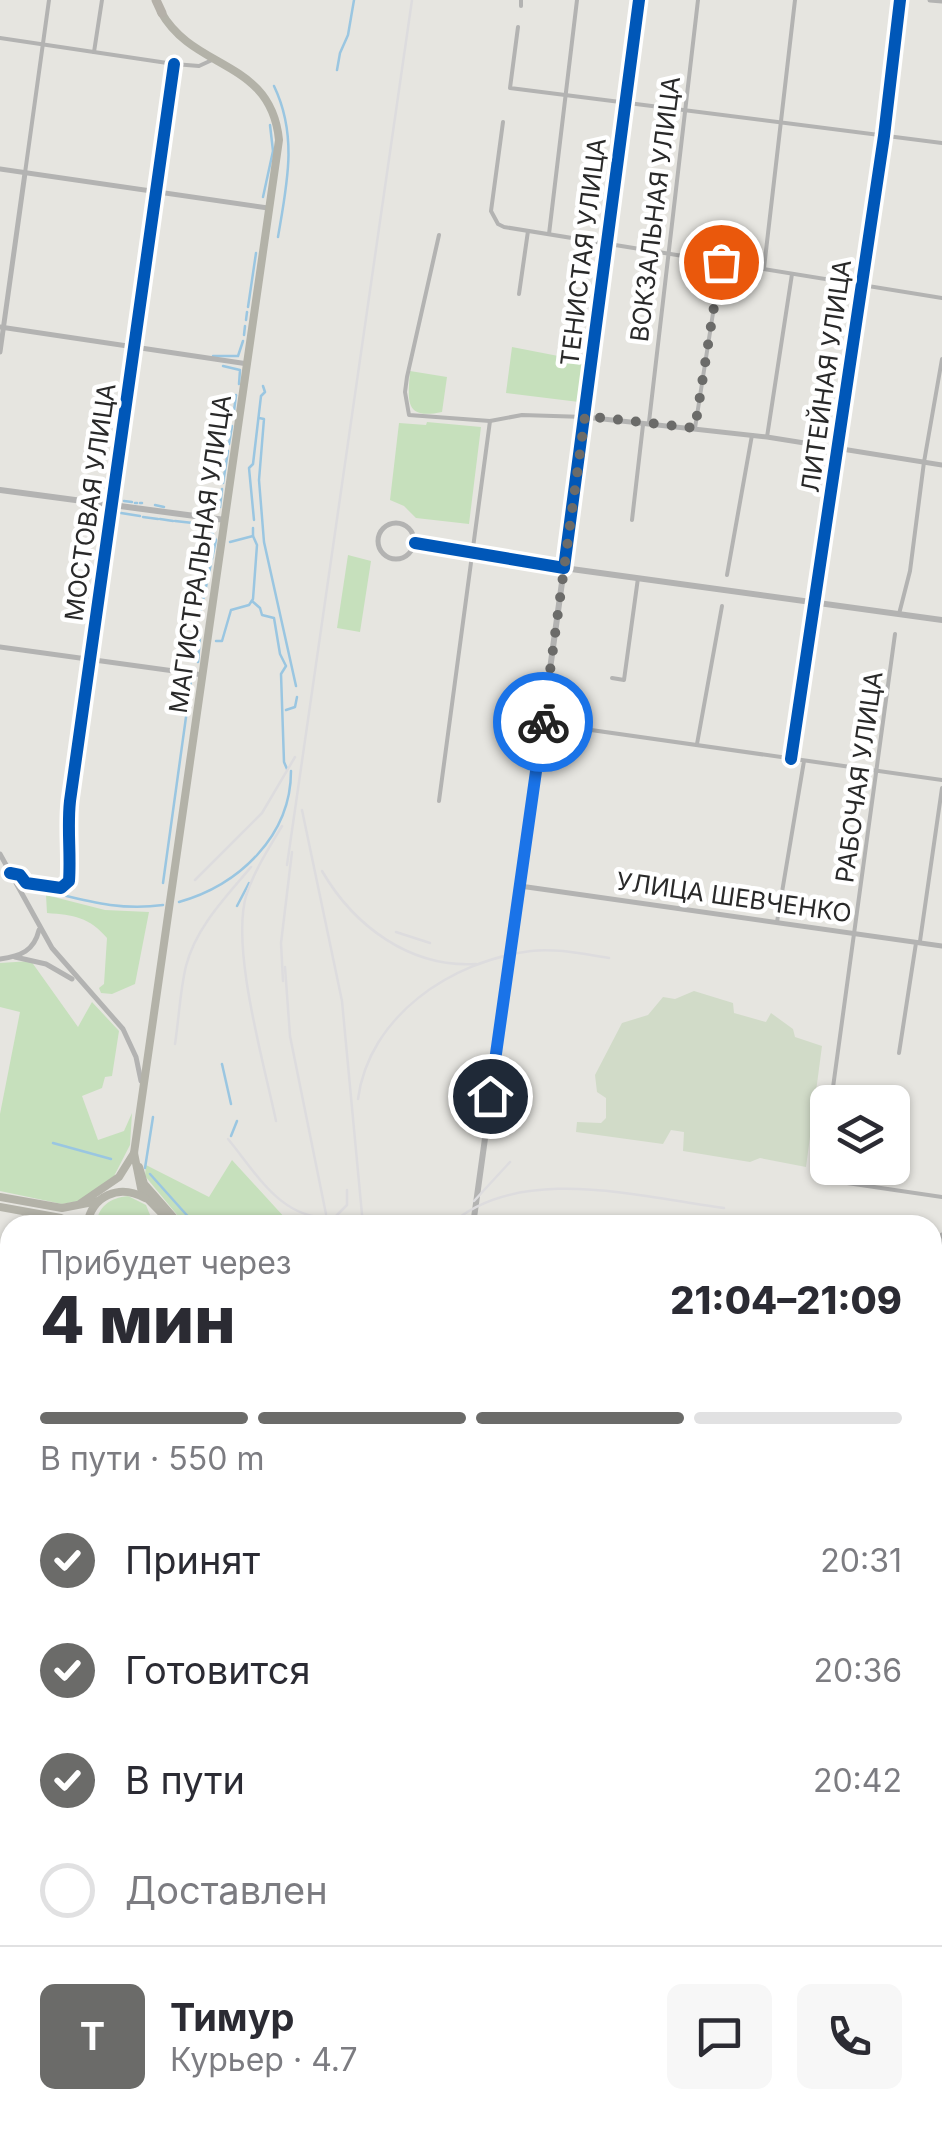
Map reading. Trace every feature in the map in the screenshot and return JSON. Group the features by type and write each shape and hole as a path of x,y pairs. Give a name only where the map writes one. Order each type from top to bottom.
{"highway":[{"path":"156,0 162,13"}],"main road":[{"name":"МАГИСТРАЛЬНАЯ УЛИЦА","path":"134,1153 279,146 275,115 251,80 184,41 162,13"},
{"path":"0,490 225,520"},
{"path":"564,568 942,620"},
{"name":"ТЕНИСТАЯ УЛИЦА","path":"474,1215 564,568"},
{"path":"114,1192 134,1153"},
{"path":"134,1153 137,1182 145,1198 163,1215"},
{"path":"70,1215 111,1184 134,1153"},
{"path":"134,1153 144,1184 169,1215"},
{"path":"73,1215 114,1192 135,1192 145,1198"},
{"path":"0,1197 54,1215"},
{"path":"92,1215 98,1201"},
{"path":"0,1207 44,1215"},
{"path":"154,1208 156,1215"}],"street":[{"path":"0,352 49,0"},
{"path":"94,52 102,0"},
{"path":"549,234 577,0"},
{"name":"ТЕНИСТАЯ УЛИЦА","path":"564,568 638,0"},
{"name":"ВОКЗАЛЬНАЯ УЛИЦА","path":"632,520 698,0"},
{"path":"764,269 795,0"},
{"name":"ЛИТЕЙНАЯ УЛИЦА","path":"791,759 884,136 900,0"},
{"path":"930,0 942,1"},
{"path":"518,27 510,88 942,144"},
{"path":"0,38 174,64 199,66 214,58"},
{"name":"МОСТОВАЯ УЛИЦА","path":"10,873 20,875 26,883 60,888 68,881 67,829 174,64"},
{"path":"503,122 491,212 504,227 942,298"},
{"path":"0,170 271,208"},
{"path":"519,294 528,231"},
{"path":"438,236 405,392 409,415 490,421 522,415 585,416 767,437 942,465"},
{"path":"695,428 721,262"},
{"path":"767,437 792,274"},
{"path":"2,327 248,364"},
{"path":"899,614 910,571 942,359"},
{"path":"439,801 490,421"},
{"path":"726,576 752,435"},
{"path":"399,523 411,530 415,544 408,556 394,559 382,552 378,538 386,526 399,523"},
{"path":"415,544 564,568"},
{"path":"612,678 624,680 638,578"},
{"path":"697,745 722,606"},
{"name":"РАБОЧАЯ УЛИЦА","path":"833,1085 896,634"},
{"path":"0,647 202,675"},
{"path":"542,723 942,780"},
{"path":"777,922 804,760"},
{"path":"899,1053 942,788"},
{"path":"0,854 40,927 81,985 122,1029 136,1057 142,1084"},
{"name":"УЛИЦА ШЕВЧЕНКО","path":"520,886 942,946"},
{"path":"15,957 31,948 40,927"},
{"path":"0,959 15,957 46,964 81,985"},
{"path":"854,1185 942,1198"}],"green space":[{"path":"512,347 584,361 579,402 506,393"},
{"path":"410,371 447,377 442,412 421,413 411,406"},
{"path":"399,423 481,427 469,524 416,518 404,506 390,500"},
{"path":"348,555 371,561 360,632 337,628"},
{"path":"46,895 105,910 149,912 135,984 112,994 101,993 107,938 80,918 47,913"},
{"path":"31,961 78,1027 92,1002 119,1031 112,1076 105,1077 102,1088 82,1096 98,1140 124,1131 132,1113 130,1145 112,1180 79,1201 62,1204 0,1191 0,1114 20,1012 0,1007 0,963"},
{"path":"694,991 733,1003 734,1013 766,1022 771,1013 793,1029 795,1037 822,1046 817,1085 810,1085 806,1167 683,1151 684,1132 671,1130 663,1144 576,1132 577,1122 601,1123 606,1118 606,1098 597,1092 595,1075 622,1023 648,1015 663,997 675,999"},
{"path":"232,1160 282,1215 177,1215 145,1176 146,1165 209,1197"},
{"path":"128,1196 146,1205 150,1215 98,1215 106,1204"}],"waterway":[{"path":"337,70 354,0"},
{"path":"274,86 288,142 278,237"},
{"path":"263,197 273,151 270,125"},
{"path":"248,307 256,253"},
{"path":"246,320 247,312"},
{"path":"244,335 245,326"},
{"path":"213,356 238,356 243,341"},
{"path":"223,366 240,370 239,384"},
{"path":"254,520 249,468 253,464 263,386"},
{"path":"234,411 236,395"},
{"path":"259,418 264,419 259,480 264,542 296,686"},
{"path":"229,444 232,426"},
{"path":"223,483 228,451"},
{"path":"200,511 212,512 220,507 222,489"},
{"path":"124,501 132,502"},
{"path":"155,505 164,507"},
{"path":"121,513 140,516"},
{"path":"143,517 158,519"},
{"path":"160,519 173,521"},
{"path":"175,521 193,523"},
{"path":"197,524 209,527 216,540 201,610"},
{"path":"230,542 253,536 253,528"},
{"path":"216,641 222,641 231,610 249,605 253,599 257,545 253,536"},
{"path":"252,601 262,615 274,618 286,666 281,674 287,769"},
{"path":"198,662 200,636"},
{"path":"163,883 191,681"},
{"path":"286,710 295,707 297,697"},
{"path":"179,902 222,884 258,854 282,816 291,771"},
{"path":"22,880 29,887 95,902 127,907 163,905"},
{"path":"237,906 249,883"},
{"path":"222,1064 231,1104"},
{"path":"145,1168 153,1117"},
{"path":"231,1136 237,1121"},
{"path":"53,1143 111,1159"},
{"path":"150,1174 187,1215"}],"railway":[{"path":"287,865 412,0"},
{"path":"195,880 262,813 295,757"},
{"path":"302,810 342,1001 362,1215"},
{"path":"276,1121 251,1007 242,919 253,878 282,826"},
{"path":"283,981 281,943 292,852"},
{"path":"175,1044 182,985 197,938 251,867"},
{"path":"322,871 350,909 386,940 429,959 476,964"},
{"path":"396,932 430,943"},
{"path":"358,1099 365,1069 378,1042 396,1018 444,980 501,957 531,951 609,958"},
{"path":"285,967 290,1036 326,1214"},
{"path":"228,1139 273,1193 310,1215"},
{"path":"474,1201 510,1162"},
{"path":"465,1215 510,1195 545,1189 619,1192 724,1208"},
{"path":"337,1215 347,1205 347,1190"}],"cycle path":[{"path":"415,543 564,568 639,0"},
{"path":"791,759 884,136 900,0"},
{"path":"10,873 20,875 26,883 61,888 69,881 70,801 174,64"}],"way so far":[{"path":"543,722 585,416 695,428 721,262"}],"route":[{"path":"490,1096 543,722"}]}
